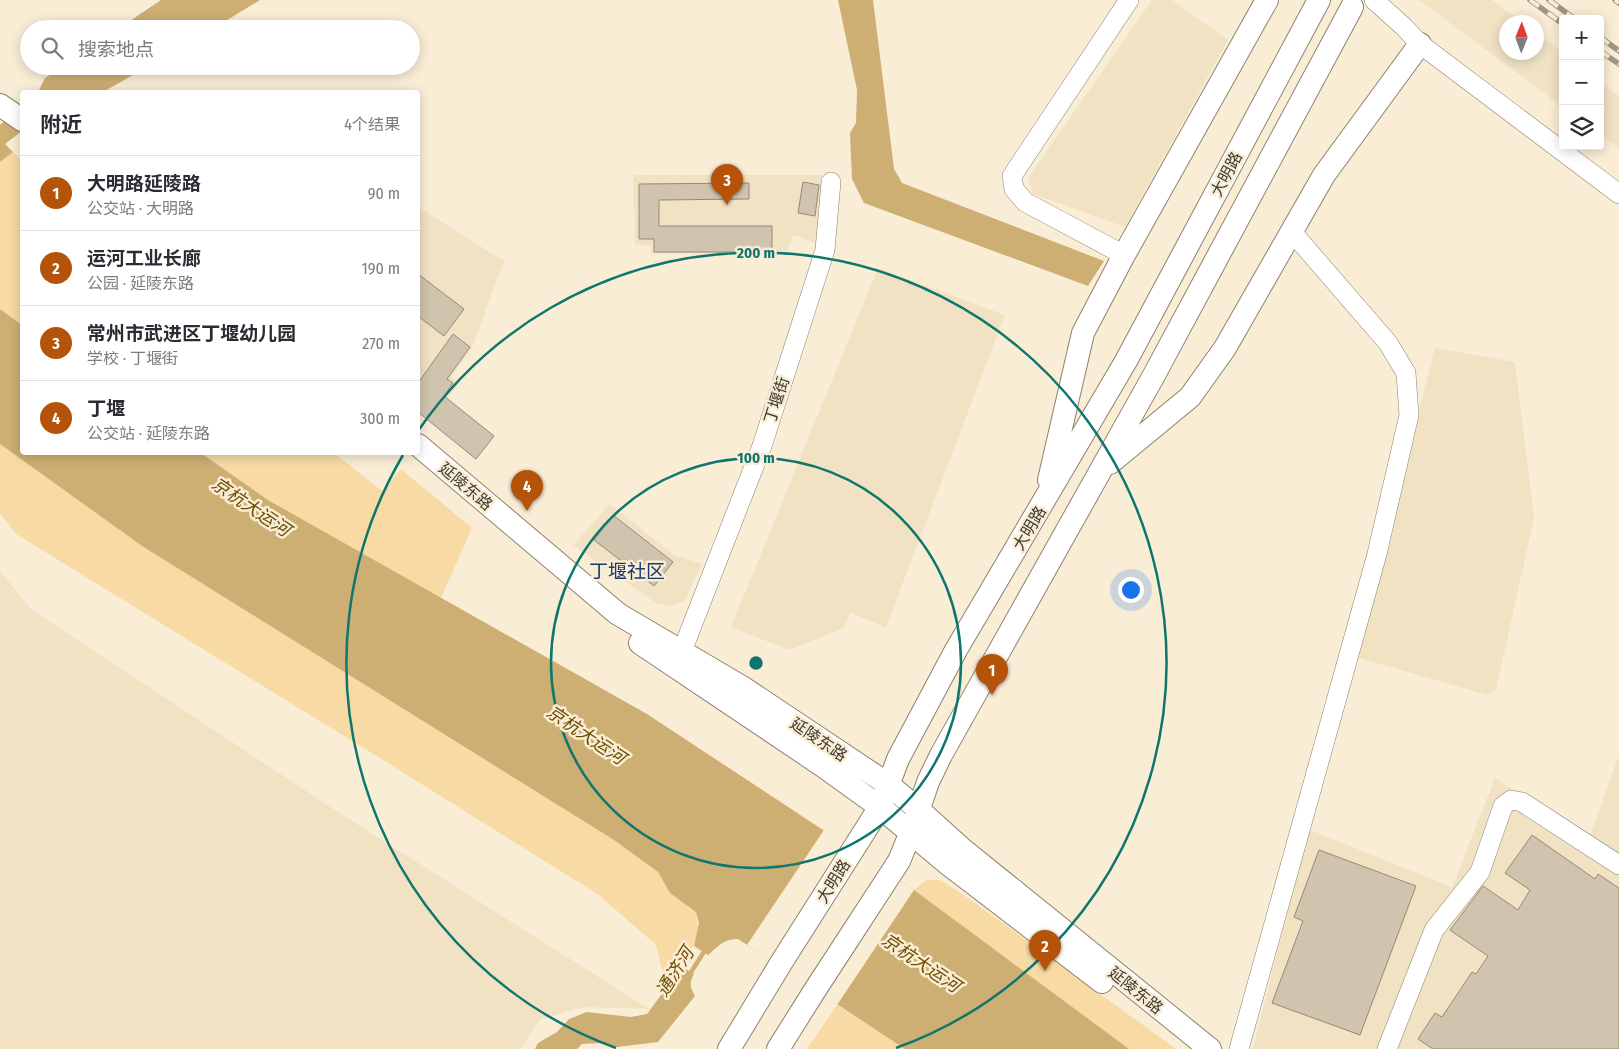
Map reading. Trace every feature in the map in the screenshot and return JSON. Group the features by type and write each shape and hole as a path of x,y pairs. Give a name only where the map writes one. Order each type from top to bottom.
{"main road":[{"path":"1044,502 1083,333 1124,255 1267,0"},
{"name":"大明路","path":"729,1049 781,963 880,808 898,759 956,650 1126,361 1319,0"},
{"name":"大明路","path":"778,1049 814,990 899,861 928,782 942,754 1153,377 1352,7"},
{"path":"1099,471 1190,397 1225,348 1324,175 1420,44"},
{"path":"6,115 20,132"},
{"name":"延陵东路","path":"420,447 618,614 880,808 948,864 1190,1049"},
{"name":"延陵东路","path":"411,455 574,595 678,659 742,687 889,785 961,848 1210,1049"}],"street":[{"path":"1124,255 1025,202 1014,189 1012,176 1129,0"},
{"path":"1374,0 1420,44 1619,194"},
{"name":"丁堰街","path":"678,659 762,446 825,250 831,182"},
{"path":"1239,1049 1377,554 1409,415 1406,372 1388,343 1292,232"},
{"path":"1388,1049 1434,930 1480,872 1503,806 1511,800 1522,802 1619,865"}],"shaded area":[{"path":"1152,0 1172,0 1228,40 1125,227 1033,194 1028,178"},
{"path":"1419,0 1492,0 1512,15 1499,15 1499,59"},
{"path":"1544,38 1559,50 1559,104 1500,60 1544,60"},
{"path":"1604,85 1619,96 1619,148 1604,138"},
{"path":"13,152 20,158 20,324 0,309 0,162"},
{"path":"633,175 822,175 816,243 793,235 786,253 651,254 651,246 635,244"},
{"path":"420,208 504,261 471,350 451,377 459,383 447,399 420,376"},
{"path":"878,268 1005,315 886,627 850,613 844,628 789,650 731,627"},
{"path":"1435,348 1515,362 1534,518 1496,690 1487,695 1356,657"},
{"path":"0,444 142,546 614,840 658,872 670,893 696,912 698,929 694,945 676,974 664,977 656,945 599,895 16,534 0,513"},
{"path":"204,455 337,455 382,491 401,469 472,528 441,598 268,500"},
{"path":"610,504 674,555 702,564 685,600 671,606 656,603 573,545"},
{"path":"0,571 31,609 341,814 649,1009 582,1007 540,1020 520,1049 0,1049"},
{"path":"1619,755 1619,1049 1253,1049 1308,829 1452,887 1495,778 1590,836"},
{"path":"927,880 940,880 961,893 1176,1049 1125,1049 914,890"},
{"path":"837,1005 905,1049 807,1049"}],"water":[{"path":"161,0 260,0 227,20 131,20"},
{"path":"838,0 873,0 894,169 902,183 1104,261 1088,286 864,203 852,179 850,133 856,123 857,90"},
{"path":"50,75 133,75 107,90 39,90 45,78"},
{"path":"20,109 20,133 5,144 13,152 0,162 0,125"},
{"name":"京杭大运河","path":"0,309 20,324 20,455 204,455 268,500 647,714 914,890 1129,1049 905,1049 738,939 725,942 708,955 694,946 699,923 696,912 670,893 658,872 614,840 142,546 0,444"},
{"path":"682,967 694,974 691,985 695,996 658,1042 617,1047 599,1043 582,1044 577,1049 535,1049 538,1043 557,1032 569,1019 587,1012 631,1017 647,1014 661,995 664,977 676,974"}],"pier":[{"path":"824,830 914,890 837,1005 747,945"}],"building":[{"path":"803,182 819,185 815,216 798,213"},
{"path":"749,183 749,199 659,200 659,226 772,226 772,252 654,252 654,239 639,239 639,184"},
{"path":"420,276 464,309 444,336 420,318"},
{"path":"453,334 470,347 447,379 453,383 444,396 494,436 476,459 420,414 420,380"},
{"path":"613,515 673,562 654,586 594,540"},
{"path":"1532,835 1595,879 1598,874 1619,888 1619,1049 1433,1049 1418,1039 1435,1013 1442,1017 1472,972 1476,974 1488,956 1450,930 1483,886 1518,910 1530,890 1505,873"},
{"path":"1319,850 1416,886 1360,1035 1272,1003 1303,921 1294,917"}],"waterway":[{"name":"通济河","path":"688,977 707,947"}],"railway":[{"path":"1530,0 1559,21"},
{"path":"1549,0 1570,15"},
{"path":"1615,0 1619,3"},
{"path":"1604,40 1619,51"},
{"path":"1604,54 1619,64"}],"place":[{"name":"常州市武进区丁堰幼儿园","path":"727,205"},
{"name":"丁堰","path":"527,511"},
{"name":"大明路延陵路","path":"992,695"},
{"name":"运河工业长廊","path":"1045,971"}],"district":[{"name":"丁堰社区","path":"627,571"}]}
